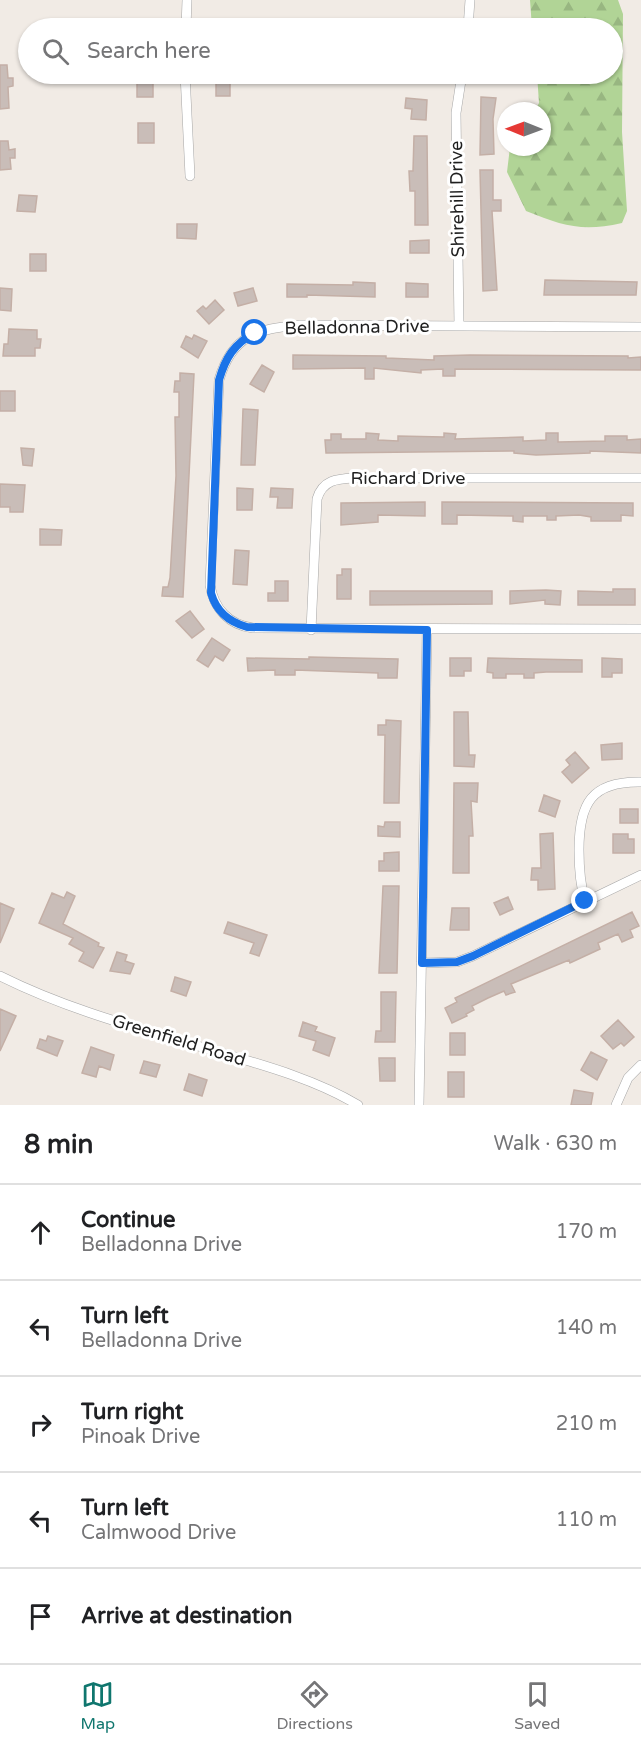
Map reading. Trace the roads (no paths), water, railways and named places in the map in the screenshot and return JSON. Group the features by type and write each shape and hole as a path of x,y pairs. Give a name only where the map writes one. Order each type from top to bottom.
{"street":[{"path":"186,18 187,0"},
{"path":"469,18 470,0"},
{"path":"185,84 190,176"},
{"name":"Shirehill Drive","path":"459,326 456,113 460,84"},
{"name":"Belladonna Drive","path":"641,327 281,327 263,330 246,337 228,356 219,380 210,574 213,601 231,621 247,627 311,630 641,629"},
{"name":"Richard Drive","path":"311,630 316,506 320,490 328,482 356,478 641,478"},
{"path":"419,1105 427,630"},
{"path":"585,901 579,877 579,827 584,808 591,799 607,787 616,783 641,782"},
{"path":"422,963 457,962 473,956 641,874"},
{"name":"Greenfield Road","path":"0,976 53,1000 106,1019 270,1068 358,1105"},
{"path":"616,1105 628,1078 641,1065"}]}
